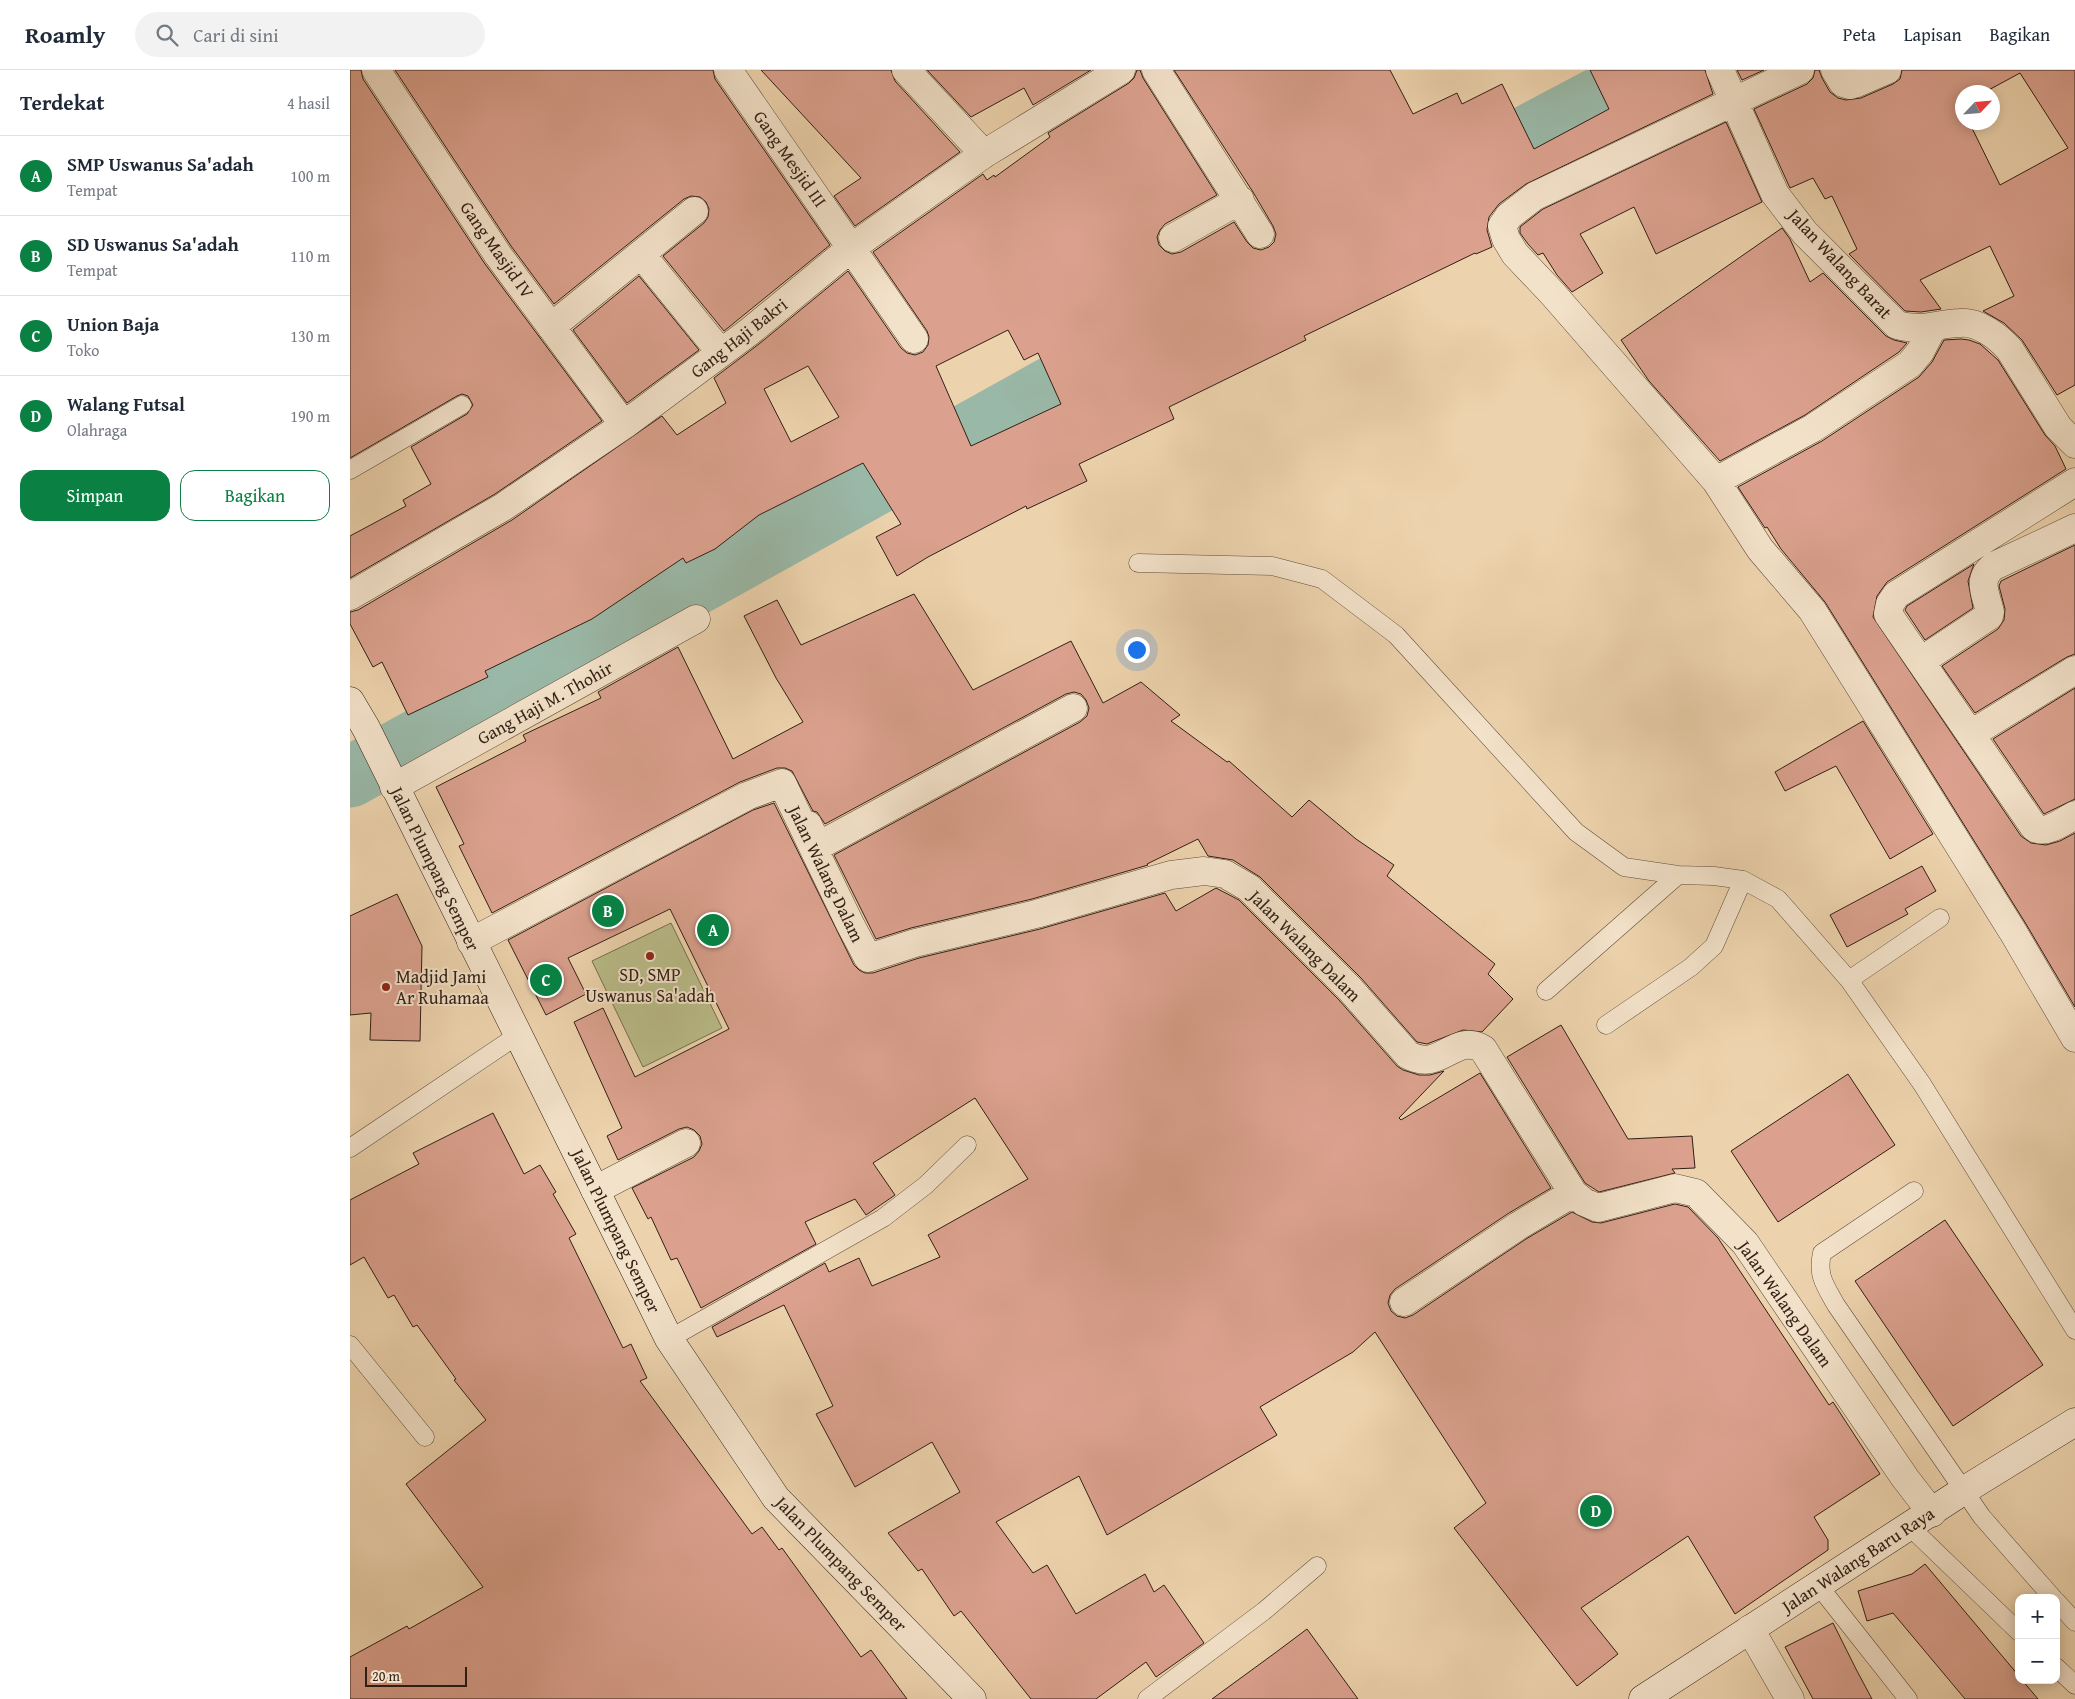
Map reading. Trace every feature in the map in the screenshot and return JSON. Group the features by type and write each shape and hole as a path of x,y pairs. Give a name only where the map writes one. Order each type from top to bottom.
{"street":[{"name":"Gang Masjid IV","path":"376,70 498,255 624,425"},
{"name":"Gang Mesjid III","path":"728,70 914,339"},
{"path":"906,70 984,154"},
{"name":"Gang Haji Bakri","path":"350,596 503,507 624,425 749,332 852,248 984,154 1120,70"},
{"path":"1156,70 1260,234"},
{"name":"Jalan Walang Barat","path":"1720,70 1776,194 1805,233 1897,325 1914,330 1962,322 1976,326 2000,339 2010,350 2058,427 2075,444"},
{"path":"1800,70 1535,196 1508,216 1502,226 1506,240 1515,254 1552,293 1716,482 1760,549 1812,610 2008,924 2075,1038"},
{"path":"1834,70 1843,83 1850,85 1887,70"},
{"path":"1173,238 1240,200"},
{"path":"551,326 694,211"},
{"path":"642,254 721,353"},
{"path":"1716,482 1813,428 1910,364 1920,352 1933,327"},
{"path":"2075,482 1896,595 1890,604 1888,614 2037,830 2044,830 2075,815"},
{"path":"1921,661 1988,616 1990,612 1982,581 1986,572 1994,566 2075,528"},
{"name":"Gang Haji M. Thohir","path":"390,778 696,619"},
{"path":"1971,734 2075,670"},
{"path":"782,783 791,786 818,846 1072,708"},
{"name":"Jalan Plumpang Semper","path":"357,720 390,778 669,1339 776,1498 972,1699"},
{"name":"Jalan Walang Dalam","path":"471,942 747,796 782,783 868,958 915,943 1036,914 1171,875 1204,871 1225,874 1249,888 1350,989 1408,1055 1416,1060 1430,1061 1464,1045 1475,1044 1483,1049 1573,1193 1584,1202 1598,1208 1675,1188 1696,1193 1745,1243 1905,1478 1921,1520"},
{"path":"595,1190 686,1143"},
{"path":"1404,1302 1518,1226 1573,1193"},
{"name":"Jalan Walang Baru Raya","path":"1642,1699 1963,1491 2075,1423"},
{"path":"1750,1629 1790,1699"}],"lane":[{"path":"350,470 462,405"},
{"path":"1138,563 1272,566 1322,579 1396,635 1576,832 1624,868 1678,875 1714,876 1743,880 1778,899 1849,980 1922,1084 2075,1330"},
{"path":"1546,991 1678,875"},
{"path":"1606,1025 1691,967 1714,946 1743,880"},
{"path":"1849,980 1940,918"},
{"path":"350,1148 518,1035"},
{"path":"669,1339 883,1218 926,1185 967,1146"},
{"path":"1914,1190 1822,1253 1820,1266 1822,1279 1836,1305 1943,1458 1963,1491 1982,1517 2049,1594"},
{"path":"350,1345 425,1437"},
{"path":"1921,1520 2015,1627"},
{"path":"1146,1699 1264,1611 1317,1566"},
{"path":"1818,1586 1908,1699"},
{"path":"2060,1605 2075,1622"},
{"path":"2060,1671 2075,1685"}],"green space":[{"path":"671,923 722,1028 643,1067 592,961"}],"building":[{"path":"350,70 361,70 363,79 485,264 602,421 495,494 350,578 350,536 406,506 403,500 431,484 411,447 467,414 473,405 468,396 462,394 457,396 350,458"},
{"path":"395,70 713,70 715,79 830,245 724,331 663,256 704,223 708,217 709,209 706,202 700,197 691,196 684,199 554,304 511,246"},
{"path":"761,70 891,70 895,81 960,152 855,226 834,196 861,178"},
{"path":"927,70 1091,70 1033,105 1024,88 971,117"},
{"path":"1137,70 1140,70 1143,78 1217,195 1165,224 1160,230 1157,237 1159,245 1165,251 1172,254 1181,252 1234,222 1253,248 1261,250 1269,247 1274,242 1276,234 1253,192 1174,70 1390,70 1413,114 1457,93 1462,104 1502,84 1534,149 1609,109 1590,70 1705,70 1713,94 1526,184 1499,204 1489,217 1487,230 1492,247 1475,253 1304,336 1306,340 1169,407 1174,419 1079,464 1087,481 1027,509 1026,506 928,557 897,576 876,537 901,524 863,463 759,515 715,549 686,563 683,558 592,619 485,671 488,677 408,715 382,662 373,667 350,624 350,612 358,610 512,520 662,416 677,435 726,403 714,378 759,344 848,271 901,348 907,353 915,355 923,352 928,345 929,337 927,331 873,252 983,174 987,180 994,175 995,177 1050,137 1048,133 1129,83 1134,78","holes":["1008,330 1024,360 1038,353 1061,404 971,446 936,366","808,366 839,417 791,442 764,389"]},
{"path":"1737,70 1764,70 1742,80"},
{"path":"1815,70 1819,70 1830,92 1838,98 1846,100 1861,98 1893,84 1900,79 1902,70 2075,70 2075,385 2057,395 2022,340 2004,323 1983,311 2014,296 1990,246 1920,280 1941,309 1921,312 1905,311 1849,254 1857,249 1832,196 1825,199 1813,178 1790,188 1754,109 1807,84 1813,78"},
{"path":"1726,122 1762,202 1656,254 1634,207 1580,234 1603,273 1572,292 1557,275 1543,253 1538,255 1520,233 1520,227 1543,209"},
{"path":"1782,228 1790,239 1810,282 1823,273 1886,336 1907,343 1899,352 1805,415 1720,461 1649,381 1621,340"},
{"path":"639,276 699,350 627,403 573,330"},
{"path":"1961,339 1980,344 1998,360 2045,435 2055,446 2066,469 1887,582 1877,596 1873,617 2021,836 2031,843 2046,845 2060,841 2075,833 2075,1007 2026,924 1825,602 1781,549 1767,527 1765,528 1738,487 1822,441 1919,377 1932,362 1944,340"},
{"path":"2075,545 2075,654 1975,713 1942,666 1998,629 2004,620 2005,609 1999,586 2001,581"},
{"path":"1974,564 1968,581 1973,608 1925,640 1905,610 1907,606"},
{"path":"914,594 973,690 1071,641 1103,703 1141,682 1180,715 1171,721 1227,762 1229,761 1292,817 1309,800 1356,839 1394,865 1387,876 1495,964 1488,974 1513,999 1482,1032 1463,1030 1427,1044 1417,1042 1361,978 1260,877 1233,860 1208,856 1198,839 1148,865 1032,899 911,928 876,939 834,855 1080,722 1087,716 1089,708 1081,694 1074,692 1066,694 825,824 817,812 813,811 792,771 785,768 777,768 740,782 492,913 459,846 464,844 436,787 526,741 523,735 601,698 598,692 678,647 733,759 803,722 776,678 744,616 777,600 801,645"},
{"path":"2075,688 2075,799 2044,814 1993,739"},
{"path":"1863,721 1933,834 1890,859 1836,766 1785,791 1775,772"},
{"path":"774,803 854,965 865,973 873,973 919,958 1040,929 1165,893 1176,911 1216,888 1239,900 1339,1000 1397,1066 1419,1075 1430,1075 1444,1071 1399,1118 1401,1120 1480,1073 1551,1188 1509,1213 1395,1289 1390,1295 1388,1303 1391,1311 1397,1316 1405,1318 1413,1315 1526,1239 1572,1212 1592,1222 1601,1223 1675,1204 1688,1207 1718,1238 1829,1405 1833,1402 1880,1474 1814,1517 1828,1540 1828,1550 1735,1614 1688,1536 1581,1608 1618,1654 1577,1686 1454,1528 1486,1503 1375,1332 1353,1352 1260,1407 1277,1435 1107,1535 1079,1476 996,1522 1033,1573 1047,1565 1076,1614 1145,1574 1154,1592 1164,1585 1204,1643 1156,1677 1146,1662 1096,1699 1031,1699 961,1611 954,1616 922,1569 918,1571 888,1533 960,1492 932,1442 855,1487 816,1414 833,1406 784,1305 717,1337 712,1327 825,1263 829,1272 859,1258 872,1286 940,1257 928,1235 1028,1179 975,1098 873,1163 895,1195 866,1215 855,1199 805,1222 816,1244 701,1308 677,1258 671,1260 651,1217 648,1219 632,1188 694,1157 702,1144 700,1136 694,1130 687,1127 679,1129 618,1160 607,1136 622,1128 574,1022 603,1008 635,1077 729,1029 670,909 568,958 586,994 546,1015 508,940 753,810"},
{"path":"1922,866 1936,891 1905,909 1908,914 1847,947 1830,915"},
{"name":"Madjid Jami Ar Ruhamaa","path":"397,894 422,946 420,1041 370,1040 371,1013 350,1015 350,916"},
{"path":"1561,1025 1628,1139 1692,1136 1695,1168 1672,1169 1675,1173 1599,1192 1585,1183 1507,1057"},
{"path":"1848,1074 1895,1145 1778,1222 1731,1151"},
{"path":"493,1113 524,1174 540,1165 556,1192 553,1194 576,1234 569,1238 623,1348 631,1344 647,1378 640,1381 752,1534 762,1527 779,1550 782,1548 861,1657 871,1650 907,1699 350,1699 350,1657 407,1626 409,1629 483,1587 406,1484 486,1420 454,1380 456,1379 417,1325 413,1327 394,1295 388,1298 364,1257 350,1265 350,1200 419,1164 413,1153"},
{"path":"1945,1220 2043,1365 1953,1426 1855,1281"},
{"path":"1925,1564 2015,1671 2015,1684 2025,1684 2038,1699 1965,1699 1893,1613 1867,1621 1858,1591 1912,1574"},
{"path":"1833,1623 1872,1699 1813,1699 1785,1647"},
{"path":"1307,1629 1358,1699 1212,1699 1275,1653"}],"waterway":[{"path":"1453,175 1651,70"},
{"path":"350,777 1127,345"}],"place":[{"name":"SD Uswanus Sa'adah","path":"608,911"},
{"name":"SMP Uswanus Sa'adah","path":"713,930"},
{"name":"SD, SMP Uswanus Sa'adah","path":"650,956"},
{"name":"Union Baja","path":"546,980"},
{"name":"Madjid Jami Ar Ruhamaa","path":"386,987"},
{"name":"Walang Futsal","path":"1596,1511"}]}
